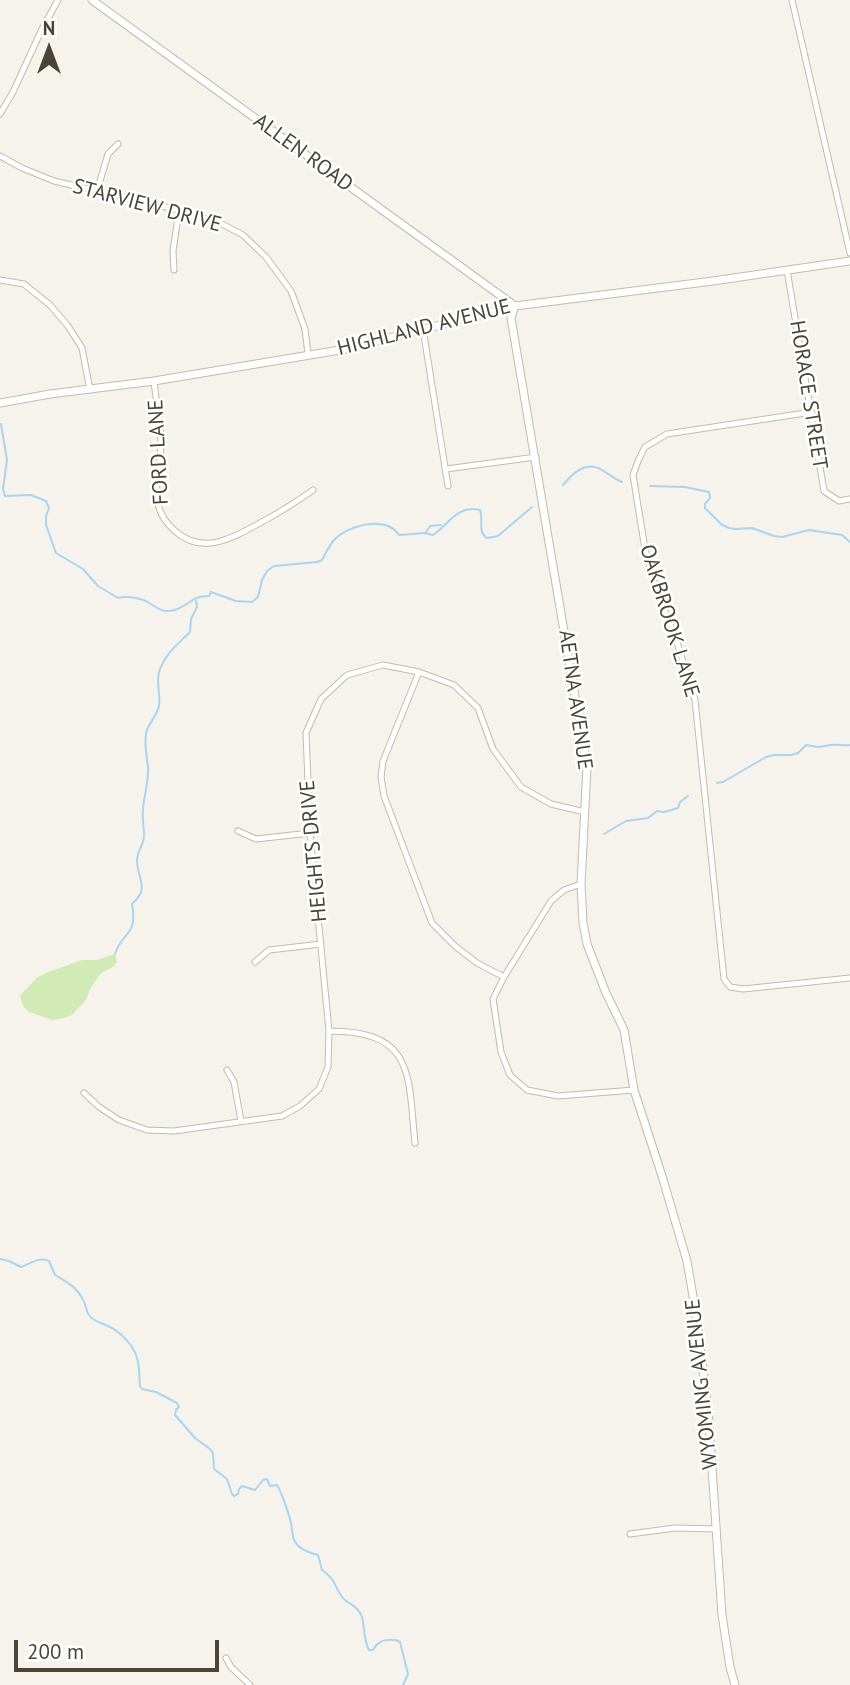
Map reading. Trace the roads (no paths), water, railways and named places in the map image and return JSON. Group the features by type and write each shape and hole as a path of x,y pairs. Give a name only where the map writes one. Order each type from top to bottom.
{"street":[{"path":"0,114 58,0"},
{"name":"ALLEN ROAD","path":"92,0 103,3 515,306"},
{"path":"792,0 850,253"},
{"path":"97,191 108,153 118,144"},
{"name":"STARVIEW DRIVE","path":"0,156 54,181 179,210 220,223 243,235 265,257 291,291 305,328 308,355"},
{"path":"174,270 173,251 179,210"},
{"name":"HIGHLAND AVENUE","path":"0,403 345,349 515,306 850,261"},
{"name":"HORACE STREET","path":"787,270 824,491 839,501 850,499"},
{"path":"0,280 24,284 50,304 68,326 82,348 90,390"},
{"name":"AETNA AVENUE","path":"515,306 511,318 587,767 581,884 583,923 587,944 624,1030 634,1090"},
{"path":"423,329 448,486"},
{"name":"FORD LANE","path":"154,381 161,444 157,480 158,506 169,526 179,534 206,544 229,540 285,510 313,490"},
{"name":"OAKBROOK LANE","path":"812,412 667,435 645,447 633,475 645,549 657,592 675,636 695,700 724,979 730,987 743,989 850,978"},
{"path":"446,469 536,457"},
{"name":"HEIGHTS DRIVE","path":"84,1093 99,1108 119,1120 147,1130 174,1132 282,1116 300,1106 319,1088 328,1067 329,1031 310,833 306,733 321,699 347,675 383,665 419,672 454,685 478,708 493,749 521,788 551,804 585,812"},
{"path":"419,672 383,761 381,777 384,796 432,923 477,963 504,977"},
{"path":"238,831 256,839 310,833"},
{"path":"581,884 564,890 551,901 493,999 501,1052 510,1075 527,1090 558,1096 634,1090"},
{"path":"255,962 269,950 321,944"},
{"path":"329,1031 354,1031 385,1042 402,1061 408,1075 415,1143"},
{"path":"227,1070 234,1082 241,1121"},
{"name":"WYOMING AVENUE","path":"634,1090 687,1261 695,1308 708,1409 722,1615 735,1685"},
{"path":"630,1534 675,1528 716,1529"},
{"path":"226,1658 231,1667 250,1685"}],"waterway":[{"path":"1,424 7,460 3,489 5,496 31,495 46,501 49,508 46,525 56,553 83,569 98,586 118,598 140,599 166,611 209,596 211,592 236,601 252,602 258,597 267,571 274,566 322,560 340,535 367,524 385,525 399,535 433,535 454,516 472,509 480,510 481,529 487,538 498,536 532,507"},
{"path":"563,485 576,472 591,466 622,482"},
{"path":"650,486 685,487 709,492 710,498 705,508 729,528 752,528 782,537 809,530 842,535 850,542"},
{"path":"426,532 430,526 441,525"},
{"path":"115,954 131,928 132,904 142,889 137,861 144,836 143,813 148,772 145,739 159,706 159,674 169,653 190,632 191,619 197,607 196,601"},
{"path":"717,783 766,757 798,753 806,745 850,745"},
{"path":"604,834 626,821 648,818 657,811 678,808 680,802 688,796"},
{"path":"0,1259 21,1267 39,1260 49,1261 55,1275 78,1292 88,1314 117,1331 130,1344 138,1361 142,1389 156,1392 177,1403 179,1407 175,1415 195,1438 213,1453 214,1469 227,1479 234,1496 242,1486 255,1490 263,1480 267,1479 270,1486 277,1485 289,1514 294,1540 301,1548 318,1555 322,1570 333,1580 342,1597 360,1613 369,1650 373,1650 383,1641 400,1642 408,1674 403,1685"}]}
